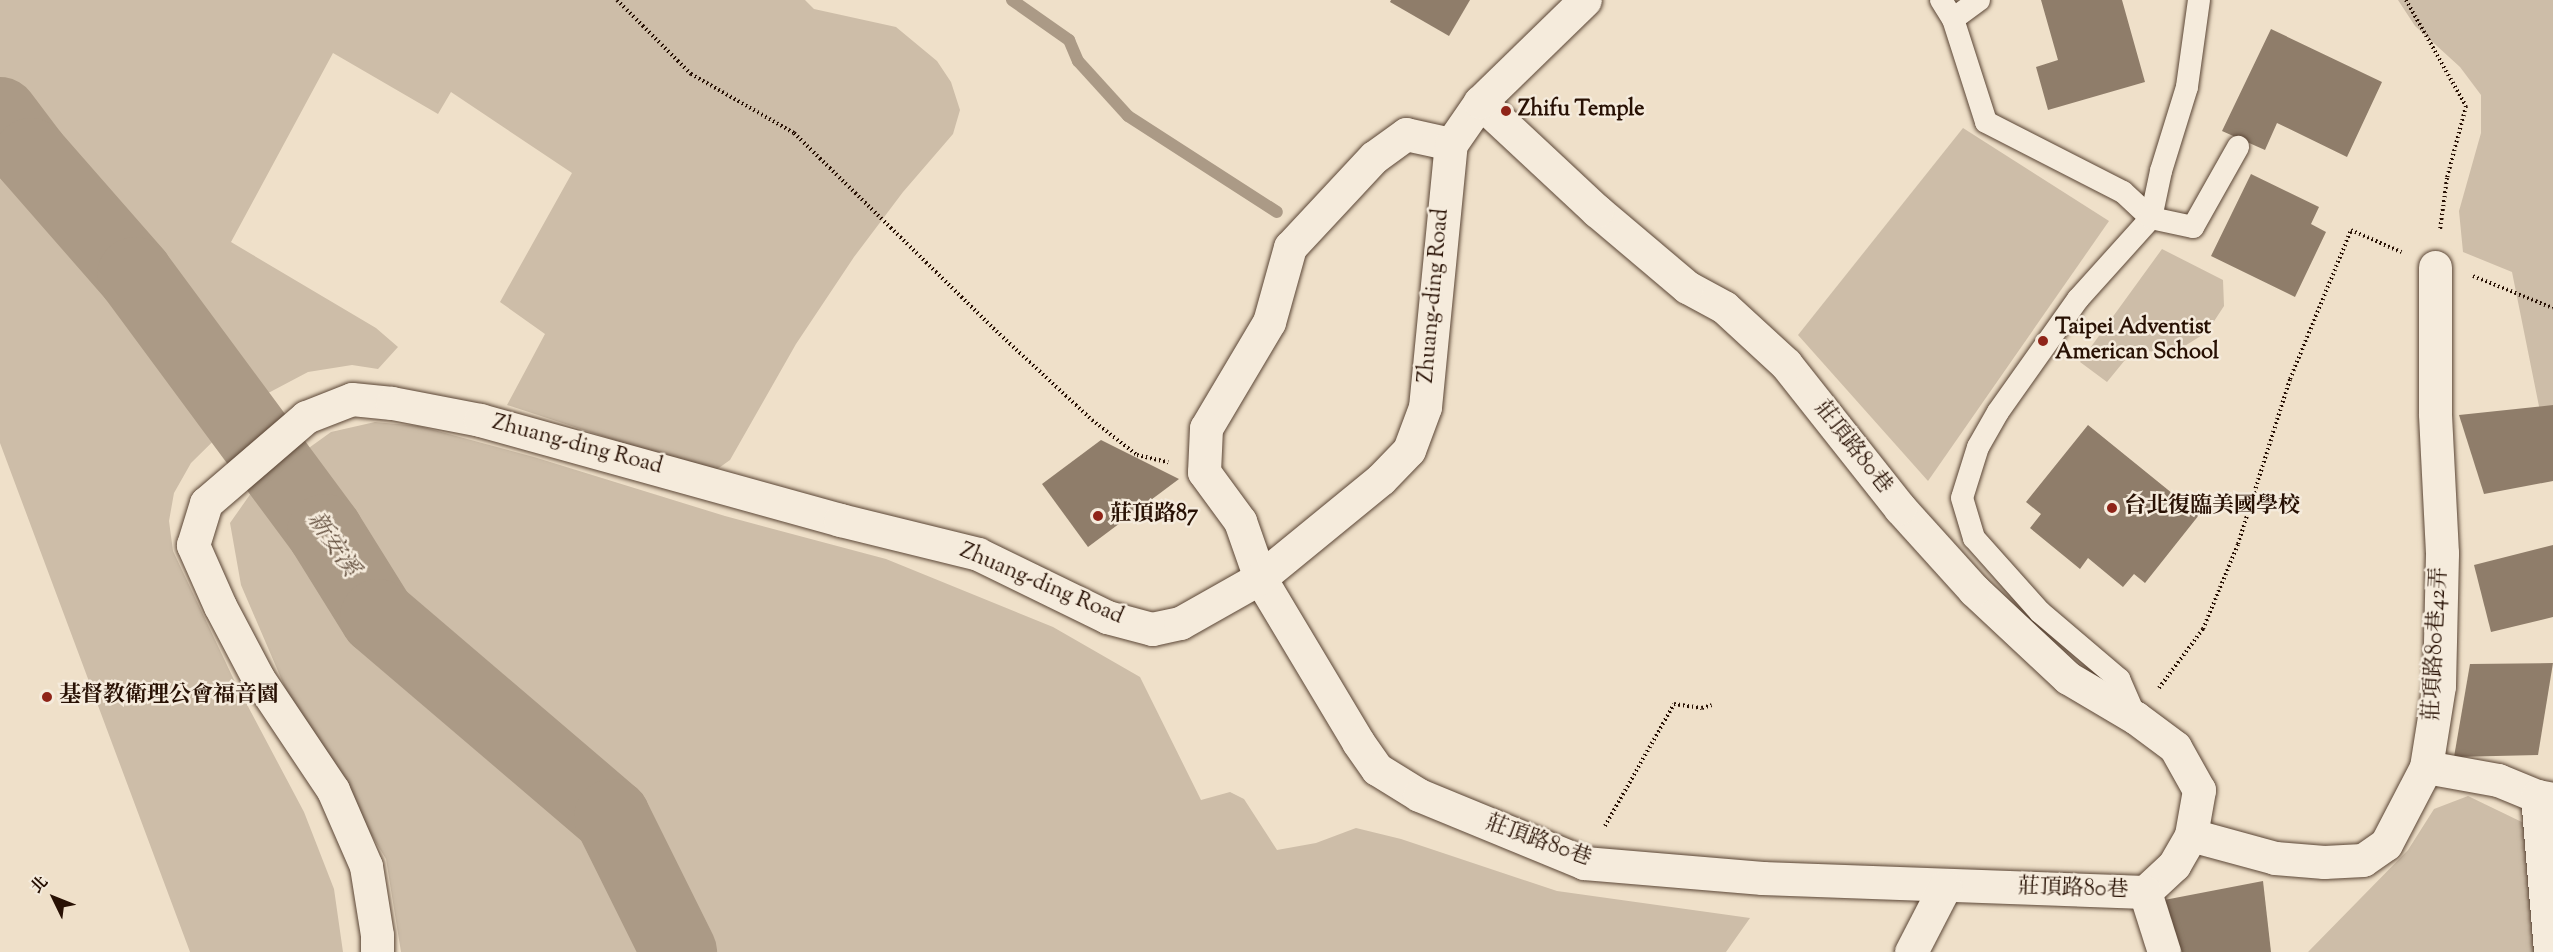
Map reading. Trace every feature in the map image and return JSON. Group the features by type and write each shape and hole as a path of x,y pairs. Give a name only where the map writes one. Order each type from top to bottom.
{"street":[{"name":"Zhuang-ding Road","path":"377,952 377,935 366,866 333,790 258,678 220,606 193,545 206,503 306,417 352,399 392,403 480,420 840,520 978,554 1107,617 1152,629 1180,622 1260,578 1381,480 1410,450 1425,407 1451,144 1480,102 1585,0"},
{"name":"莊頂路80巷","path":"1204,472 1240,521 1260,578 1358,742 1377,769 1419,795 1584,863 1762,878 2145,892 2174,865 2190,835 2199,790 2175,747 2136,718 2068,678 1974,590 1900,508 1786,364 1724,307 1688,287 1597,211 1480,102"},
{"path":"1204,472 1206,428 1269,322 1290,247 1374,157 1406,134 1451,144"},
{"name":"莊項路80巷42弄","path":"2190,835 2275,858 2324,862 2363,860 2386,844 2426,767 2439,686 2442,553 2434,413 2435,267"},
{"path":"2426,767 2498,780 2545,798 2550,950"},
{"path":"1911,952 1945,886"},
{"path":"2145,892 2164,952"}],"lane":[{"path":"1979,0 1947,9 1986,122 2123,192 2151,218 2193,227 2238,147"},
{"path":"2136,718 2120,679 2040,612 1974,538 1962,498 1978,447 1998,412 2078,299 2151,218 2161,171 2187,87 2199,0"}],"path":[{"path":"617,0 691,74 794,133 993,328 1092,420 1137,455 1204,472"},
{"path":"2406,0 2466,106 2446,178 2435,267"},
{"path":"2136,718 2203,628 2238,544 2290,379 2351,230 2435,267 2470,275 2553,308"},
{"path":"1584,863 1674,704 1702,708 1712,705"}],"shaded area":[{"path":"0,0 805,0 814,9 896,27 937,61 951,82 960,110 953,134 903,192 854,257 796,344 730,460 716,470 642,449 507,405 545,334 500,302 572,173 451,92 438,114 333,53 231,242 376,328 398,347 378,369 352,365 308,372 255,400 191,463 174,493 169,521 173,551 235,682 304,812 334,889 343,952 190,952 0,443"},
{"path":"2398,0 2553,0 2553,476 2512,272 2463,252 2459,211 2481,133 2481,95 2460,67 2415,26"},
{"path":"1963,128 2109,221 1928,481 1798,335"},
{"path":"2162,249 2223,280 2224,306 2207,332 2180,349 2155,352 2134,349 2107,382 2080,362"},
{"path":"375,422 419,426 534,457 725,516 886,559 1053,627 1140,677 1201,800 1230,792 1244,799 1277,850 1316,843 1356,828 1401,839 1557,891 1750,918 1726,952 401,952 386,859 293,706 241,585 230,523 256,486 331,432"},
{"path":"2468,796 2553,837 2553,952 2308,952 2408,850 2434,809"}],"building":[{"path":"1391,0 1470,0 1449,36 1390,2"},
{"path":"2041,0 2122,0 2145,82 2048,110 2036,67 2058,60"},
{"path":"2271,29 2382,82 2347,157 2277,123 2265,150 2222,131"},
{"path":"2251,174 2319,207 2311,224 2326,232 2295,297 2211,256"},
{"path":"2553,405 2553,481 2484,494 2459,415"},
{"name":"台北復臨美國學校","path":"2088,425 2199,515 2145,583 2134,574 2123,587 2088,558 2080,569 2030,528 2041,514 2026,502"},
{"name":"莊頂路87","path":"1101,440 1179,479 1088,547 1042,484"},
{"path":"2553,545 2553,617 2491,632 2474,565"},
{"path":"2553,663 2538,755 2454,757 2470,664"},
{"path":"2263,881 2271,952 2174,952 2159,901"}],"waterway":[{"path":"1012,0 1069,40 1078,61 1128,116 1277,212"},
{"name":"新安溪","path":"0,115 31,156 135,275 325,532 378,617 612,817 679,952"}],"place":[{"name":"Zhifu Temple","path":"1506,111"},
{"name":"Taipei Adventist American School","path":"2043,341"},
{"name":"台北復臨美國學校","path":"2112,508"},
{"name":"莊頂路87","path":"1098,516"},
{"name":"基督教衛理公會福音園","path":"47,697"}]}
